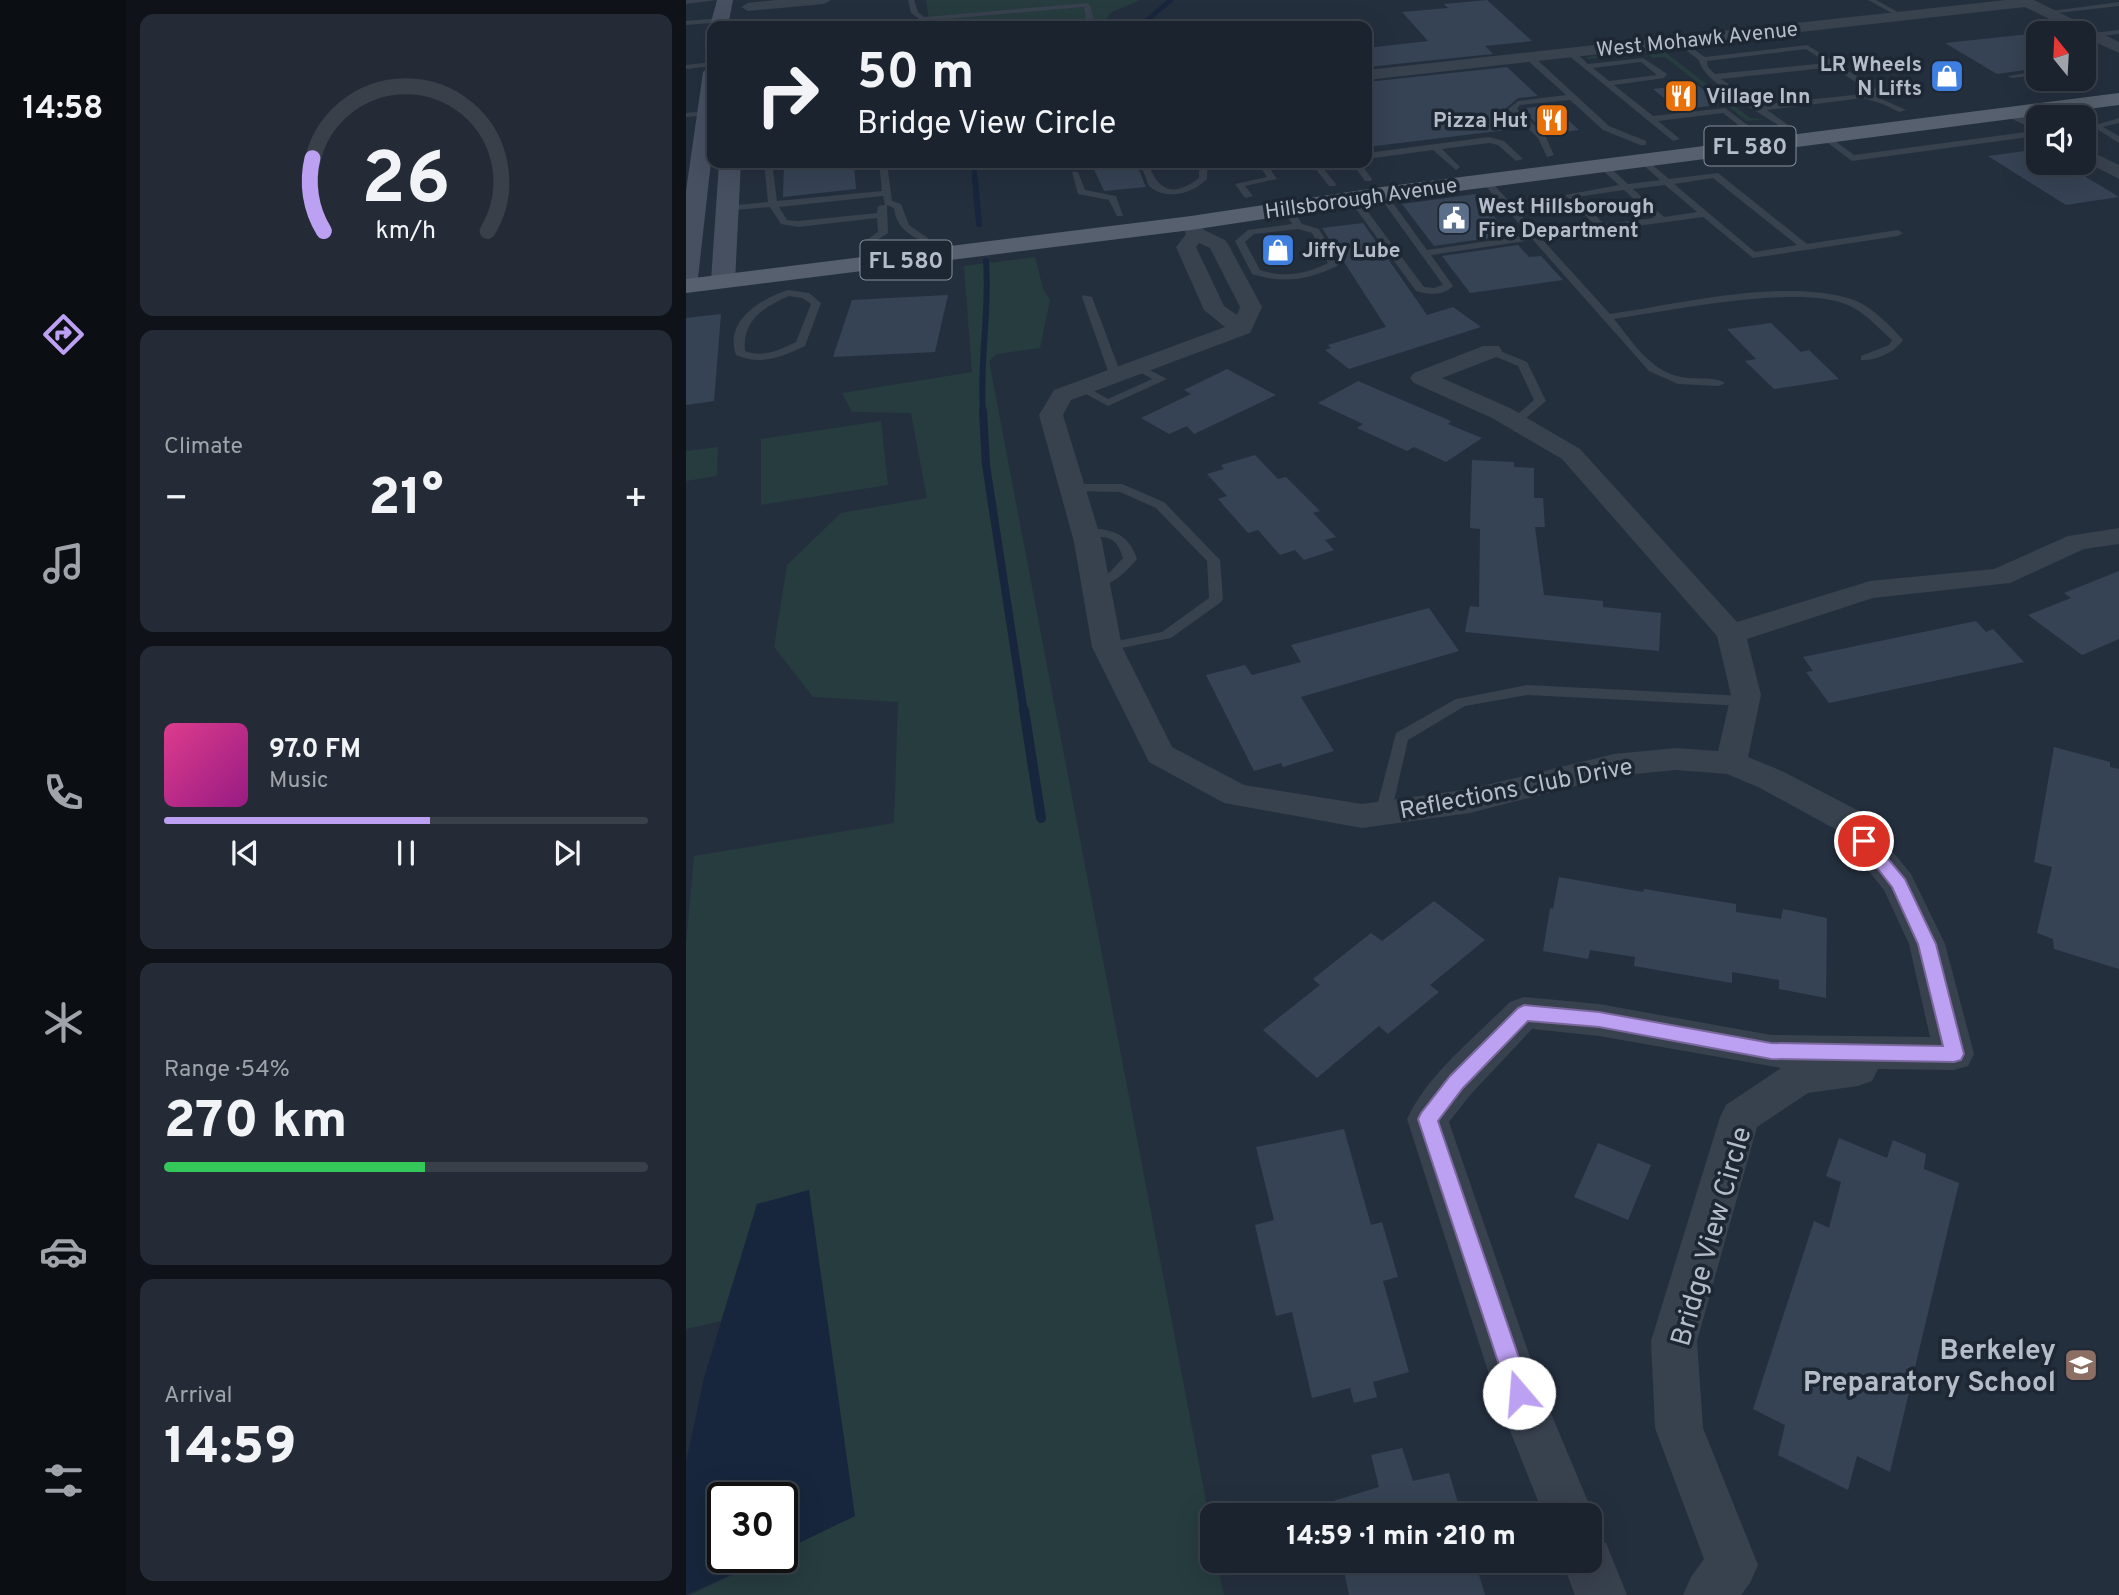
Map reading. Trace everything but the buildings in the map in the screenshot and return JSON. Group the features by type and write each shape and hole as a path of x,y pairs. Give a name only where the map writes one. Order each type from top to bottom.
{"main road":[{"path":"720,21 725,0"},
{"name":"Hillsborough Avenue","path":"2096,88 2119,95"},
{"path":"686,274 692,186 707,141 701,113 707,91"},
{"name":"Hillsborough Avenue","path":"1643,152 1676,139 2034,91"},
{"name":"Hillsborough Avenue","path":"723,272 788,283 1186,213 1248,196 1369,178 1550,155 1600,157 1824,137 2014,113 2119,95"},
{"path":"1824,137 1841,127 1956,112 1988,99"},
{"path":"1578,168 1612,157 1763,137 1784,125"},
{"path":"1485,180 1483,170 1600,157"},
{"name":"Hillsborough Avenue","path":"1369,178 1485,180 1578,168 1600,157"},
{"path":"1311,204 1380,187 1436,179 1456,167"},
{"path":"723,272 730,168"},
{"name":"Hillsborough Avenue","path":"686,274 723,272 865,246 1120,214 1186,213 1292,217 1311,204 1353,198 1369,178"},
{"path":"1186,213 1275,200 1332,184"}],"street":[{"path":"748,4 824,0"},
{"path":"2025,1 2063,21"},
{"name":"West Mohawk Avenue","path":"1372,74 2025,1"},
{"path":"2096,39 2119,48"},
{"path":"2014,113 2026,125"},
{"path":"2096,160 2119,173"},
{"path":"1186,213 1218,244 1251,307 1242,328 1216,310 1186,247 1186,213"},
{"name":"Reflections Club Drive","path":"1242,328 1062,395 1051,415 1085,532 1107,647 1160,754 1236,795 1362,816 1470,801 1614,765 1676,760 1731,763 1772,780 1847,820 1899,883 1927,944 1954,1054"},
{"path":"1491,351 1422,378 1515,422 1571,454 1731,634 1746,695 1731,763"},
{"path":"1731,634 1870,590 2000,577 2078,542 2119,536"},
{"path":"1564,1503 1519,1393 1427,1119 1457,1082 1524,1013 1599,1020 1771,1051 1954,1054"},
{"name":"Bridge View Circle","path":"1709,1595 1732,1564 1678,1429 1674,1341 1740,1117 1799,1077 1954,1054"},
{"path":"1593,1573 1601,1595"}],"lane":[{"path":"686,2 714,0"},
{"path":"911,0 922,19 1087,5 1090,21"},
{"path":"1871,0 1901,16"},
{"path":"2048,12 2119,5"},
{"path":"686,23 707,23"},
{"path":"2096,35 2119,32"},
{"path":"1679,41 1703,58 1807,47 1875,92 1873,97"},
{"path":"1571,52 1676,139"},
{"path":"1530,57 1606,128 1643,152 1667,182 1753,255 1898,233"},
{"path":"1703,58 1704,68 1713,77 1784,125"},
{"path":"1587,66 1643,60 1664,76 1608,83"},
{"path":"686,67 707,65"},
{"path":"1713,77 1833,65"},
{"path":"2012,76 2026,74"},
{"path":"1759,108 1864,96 1873,97 1902,110"},
{"path":"1550,155 1542,137 1512,109 1518,103 1572,97"},
{"path":"1651,119 1725,110 1750,130"},
{"path":"2119,120 2096,126 2119,140"},
{"path":"1824,137 1853,158 2026,132"},
{"path":"1372,155 1489,140 1502,143 1519,159"},
{"path":"1435,147 1456,167"},
{"path":"1600,157 1626,187 1662,220"},
{"path":"769,168 773,204 784,222 798,224 883,215"},
{"path":"865,246 883,233 881,208 887,198 884,168"},
{"path":"1146,168 1153,185 1165,191 1186,213 1195,187 1203,179 1202,168"},
{"path":"1248,196 1239,184 1273,179 1265,168"},
{"path":"1319,168 1332,184"},
{"path":"1075,174 1081,192 1113,198 1120,214"},
{"path":"1602,227 1570,195 1715,175 1805,247"},
{"path":"1353,198 1420,289 1428,291 1448,286 1369,178"},
{"path":"1485,180 1659,375 1689,383 1718,383"},
{"path":"727,209 887,198 898,206 903,226 924,239"},
{"path":"1425,253 1705,214"},
{"path":"1292,217 1316,231 1334,264 1318,272 1286,278 1272,279 1256,272 1240,240 1251,232 1292,217"},
{"path":"788,283 816,303 801,344 780,355 749,358 740,353 737,342 750,312 788,283"},
{"path":"1607,317 1745,299 1827,296 1862,308 1898,340 1893,347 1865,358"},
{"path":"1081,388 1108,403 1161,379 1126,371 1087,297"},
{"path":"1491,351 1523,364 1540,401 1515,422"},
{"path":"1072,488 1122,488 1160,505 1213,559 1216,599 1166,635 1107,647"},
{"path":"1383,814 1401,737 1461,702 1527,690 1745,701"}],"green space":[{"path":"926,0 1140,0 1110,13 1106,21 929,21"},
{"path":"1667,46 1683,49 1665,52 1750,118 1767,119 1747,121 1665,57 1653,58 1646,53 1587,57"},
{"path":"1035,257 1043,289 1050,300 1040,348 997,354 989,361 1206,1503 1200,1503 1200,1573 1219,1573 1224,1595 690,1595 736,1573 798,1573 798,1543 854,1516 757,1205 721,1321 686,1329 686,944 694,856 894,823 898,702 813,697 774,647 787,565 841,513 927,498 911,413 852,412 842,393 972,372 964,266"},
{"path":"881,421 888,485 761,505 761,439"},
{"path":"718,447 717,476 686,481 686,451"}],"water":[{"path":"809,1190 855,1516 798,1543 798,1482 707,1482 707,1573 735,1573 686,1595 686,1462 704,1378 757,1204"}],"waterway":[{"path":"1146,21 1171,0"},
{"path":"974,168 975,181"},
{"path":"975,179 979,224"},
{"path":"983,413 986,261"},
{"path":"983,411 986,465 1024,712"},
{"path":"1024,710 1041,818"}],"place":[{"name":"LR Wheels N Lifts","path":"1947,76"},
{"name":"Village Inn","path":"1681,96"},
{"name":"Pizza Hut","path":"1552,120"},
{"name":"West Hillsborough Fire Department","path":"1454,218"},
{"name":"Jiffy Lube","path":"1278,250"},
{"name":"Berkeley Preparatory School","path":"2081,1365"}],"route":[{"path":"1519,1393 1472,1245 1427,1119 1457,1082 1524,1013 1599,1020 1771,1051 1954,1054 1927,944 1899,883 1864,841"}]}
